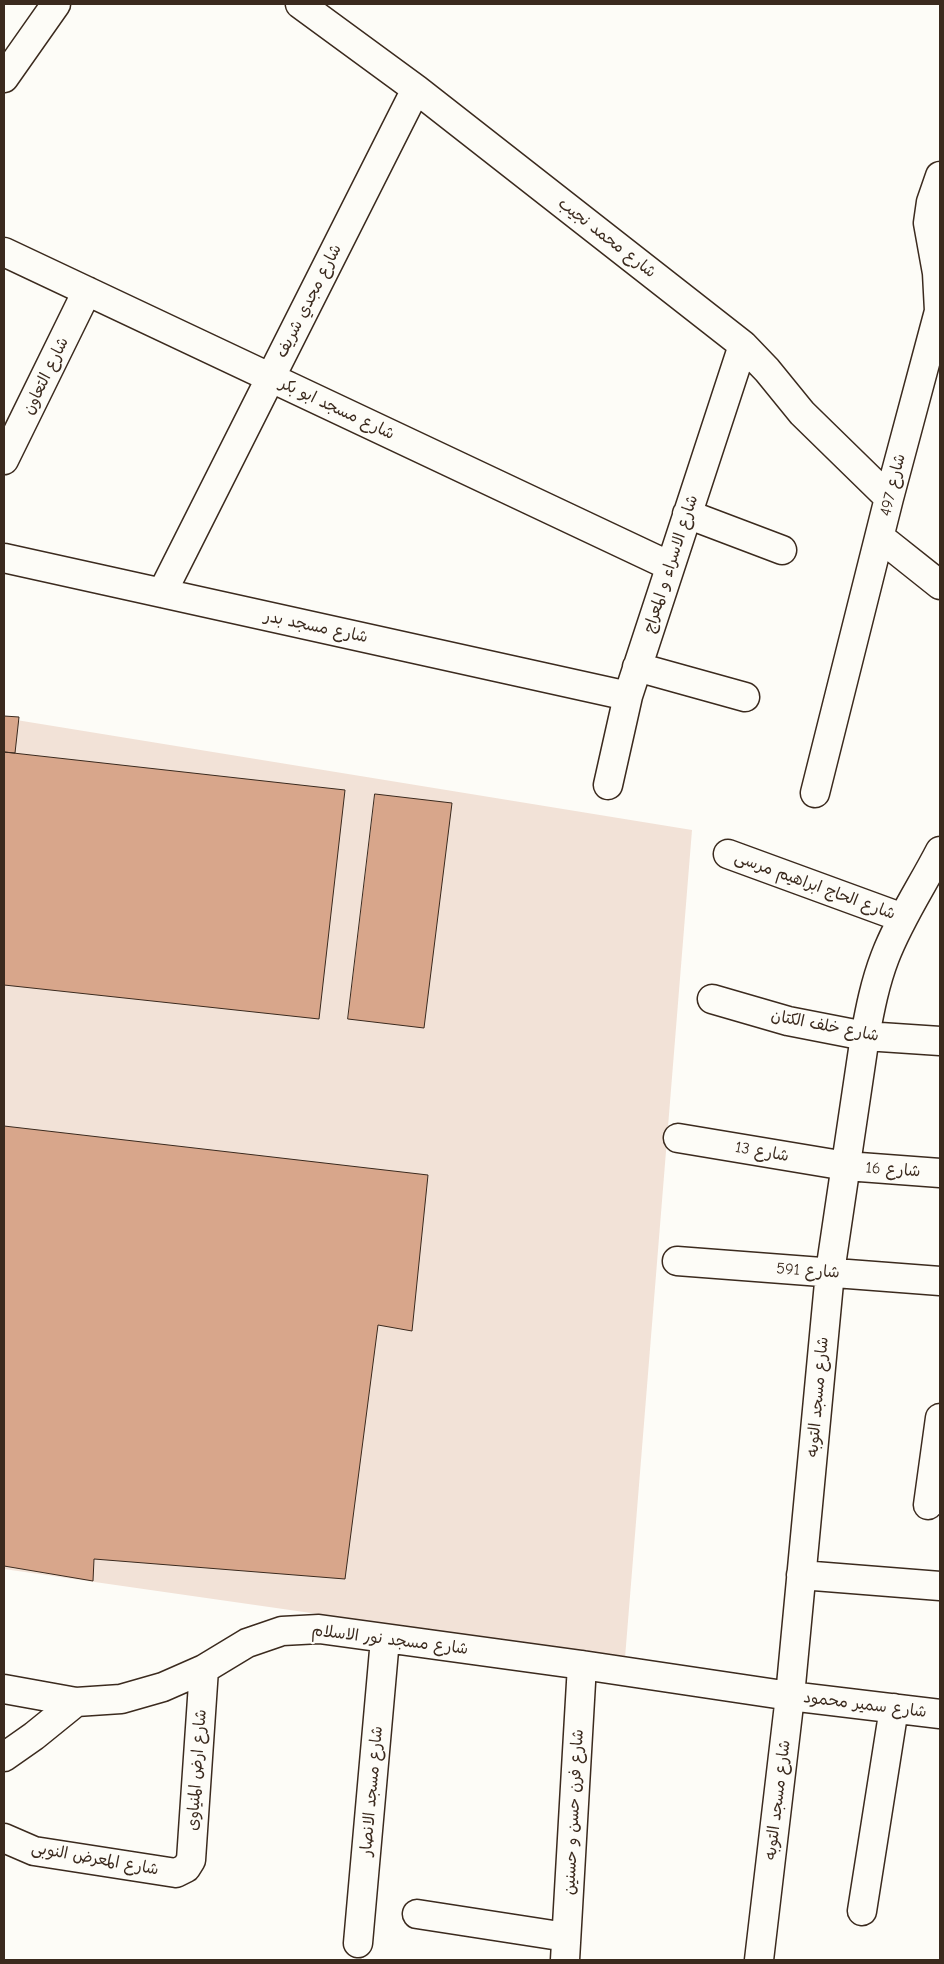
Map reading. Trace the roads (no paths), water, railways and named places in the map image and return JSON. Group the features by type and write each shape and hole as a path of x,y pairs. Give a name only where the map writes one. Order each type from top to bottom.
{"street":[{"path":"4,78 56,4"},
{"name":"شارع محمد نجيب","path":"300,4 416,89 743,345 767,370 802,413 889,498"},
{"name":"شارع مجدي شريف","path":"162,593 416,89"},
{"name":"شارع 497","path":"815,793 889,498 930,392 939,311 939,292 937,257 928,223 931,202 940,176"},
{"name":"شارع مسجد ابو بكر","path":"4,252 670,566"},
{"name":"شارع التعاون","path":"4,460 87,291"},
{"name":"شارع الاسراء و المعراج","path":"608,785 628,696 743,345"},
{"path":"687,514 782,550"},
{"path":"880,538 940,585"},
{"name":"شارع مسجد بدر","path":"4,558 628,696"},
{"path":"637,667 745,697"},
{"name":"شارع مسجد التوبه","path":"759,1960 790,1696 830,1272 865,1036 872,998 885,957 903,918 940,851"},
{"name":"شارع الحاج ابراهيم مرسى","path":"728,854 903,918"},
{"name":"شارع خلف الكتان","path":"712,999 788,1021 865,1036 940,1041"},
{"name":"شارع 13","path":"678,1138 846,1166"},
{"name":"شارع 16","path":"846,1166 940,1173"},
{"name":"شارع 591","path":"677,1261 940,1281"},
{"path":"928,1505 940,1418"},
{"path":"802,1575 940,1586"},
{"name":"شارع مسجد نور الاسلام","path":"4,1689 76,1702 121,1699 164,1687 204,1669 247,1643 282,1631 319,1629 790,1696"},
{"name":"شارع مسجد الانصار","path":"358,1942 385,1639"},
{"name":"شارع فرن حسن و حسنين","path":"566,1948 582,1665"},
{"name":"شارع ارض المنياوى","path":"186,1868 191,1860 204,1669"},
{"name":"شارع سمير محمود","path":"790,1696 940,1714"},
{"path":"4,1757 34,1736 76,1702"},
{"path":"862,1911 894,1708"},
{"name":"شارع المعرض النوبى","path":"4,1838 34,1851 176,1873 186,1868"},
{"path":"417,1914 566,1948"}]}
